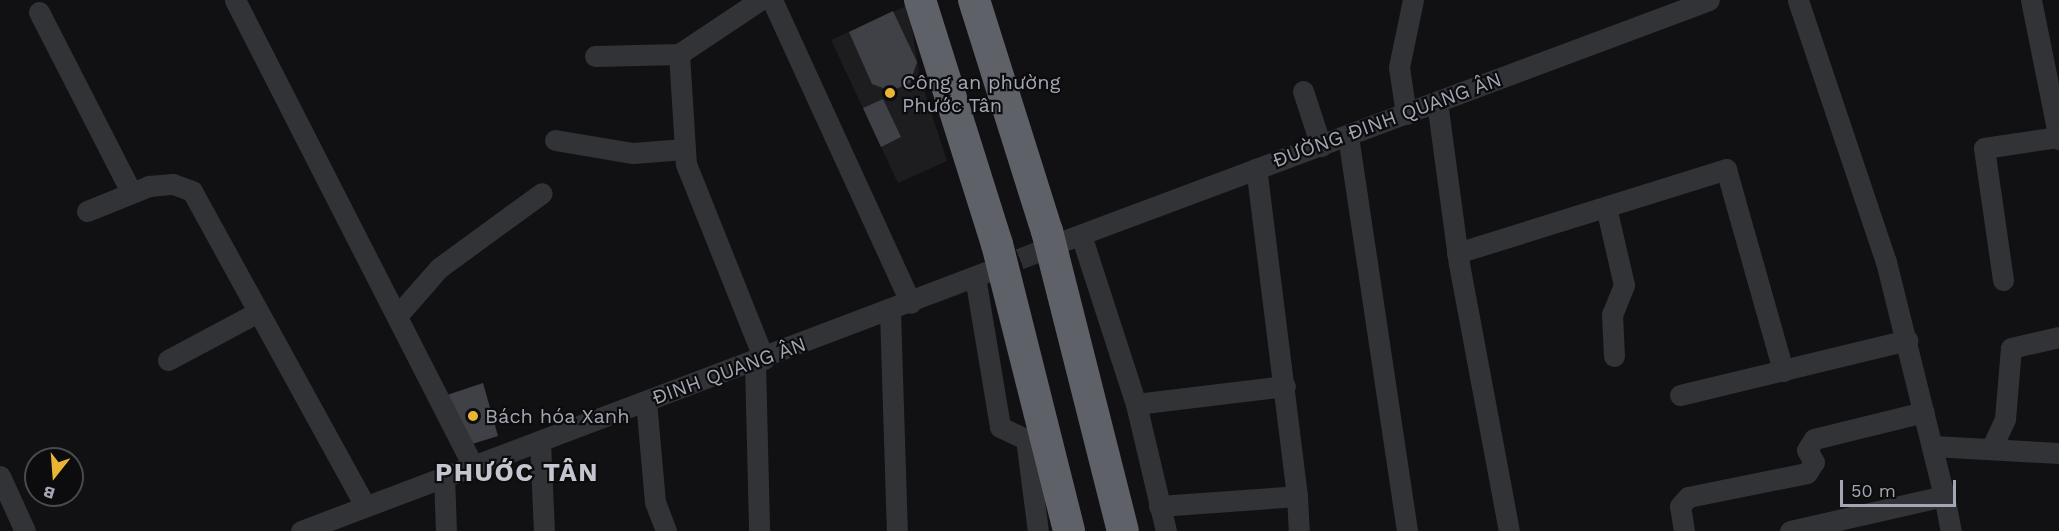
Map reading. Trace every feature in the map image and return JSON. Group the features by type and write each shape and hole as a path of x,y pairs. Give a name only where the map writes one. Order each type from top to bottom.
{"highway":[{"path":"920,0 997,244 1069,531"},
{"path":"974,0 1047,231 1123,531"}],"street":[{"path":"235,0 472,464"},
{"path":"595,56 679,54 760,0"},
{"path":"772,0 911,303"},
{"path":"1406,114 1399,67 1413,0"},
{"name":"ĐƯỜNG ĐINH QUANG ÂN","path":"1136,404 1073,238 1709,0"},
{"path":"1798,0 1853,154 1907,339 1934,446 1951,531"},
{"path":"2003,280 1984,148 2059,138 2031,0"},
{"path":"39,12 131,192"},
{"path":"679,54 684,149 759,361 759,531"},
{"path":"1303,91 1321,146"},
{"path":"1437,102 1457,253 1509,531"},
{"path":"1348,136 1407,531"},
{"path":"555,140 633,153 684,149"},
{"path":"1256,169 1286,386 1299,531"},
{"path":"1457,253 1726,169 1783,371"},
{"path":"87,211 131,192 173,184 192,191 365,506"},
{"path":"397,316 439,268 542,193"},
{"path":"1606,207 1624,285 1612,315 1614,356"},
{"name":"ĐINH QUANG ÂN","path":"302,531 472,464 890,312 980,275 1000,427 1026,439 1038,531"},
{"path":"168,360 258,312"},
{"path":"890,312 897,531"},
{"path":"1992,447 2005,419 2011,348 2059,337"},
{"path":"1680,395 1907,339"},
{"path":"1166,531 1136,404 1286,386"},
{"path":"646,401 655,502 666,531"},
{"path":"1684,531 1680,506 1688,497 1808,472 1814,462 1807,450 1814,439 1924,412"},
{"path":"540,441 543,531"},
{"path":"1934,446 1992,447 2059,453"},
{"path":"444,475 446,531"},
{"path":"0,477 7,508 25,531"},
{"path":"1159,506 1297,496"},
{"path":"1790,531 1850,526 1944,496"}],"shaded area":[{"name":"Công an phường Phước Tân","path":"908,5 920,78 947,161 898,183 831,40"}],"building":[{"path":"893,11 917,62 910,83 891,91 872,84 849,32"},
{"path":"883,99 901,137 881,147 863,108"},
{"name":"Bách hóa Xanh","path":"483,383 498,436 469,445 444,396"}],"tunnel":[{"path":"991,270 1063,242"}],"place":[{"name":"Công an phường Phước Tân","path":"890,93"},
{"name":"Bách hóa Xanh","path":"473,416"}],"district":[{"name":"PHƯỚC TÂN","path":"517,473"}]}
